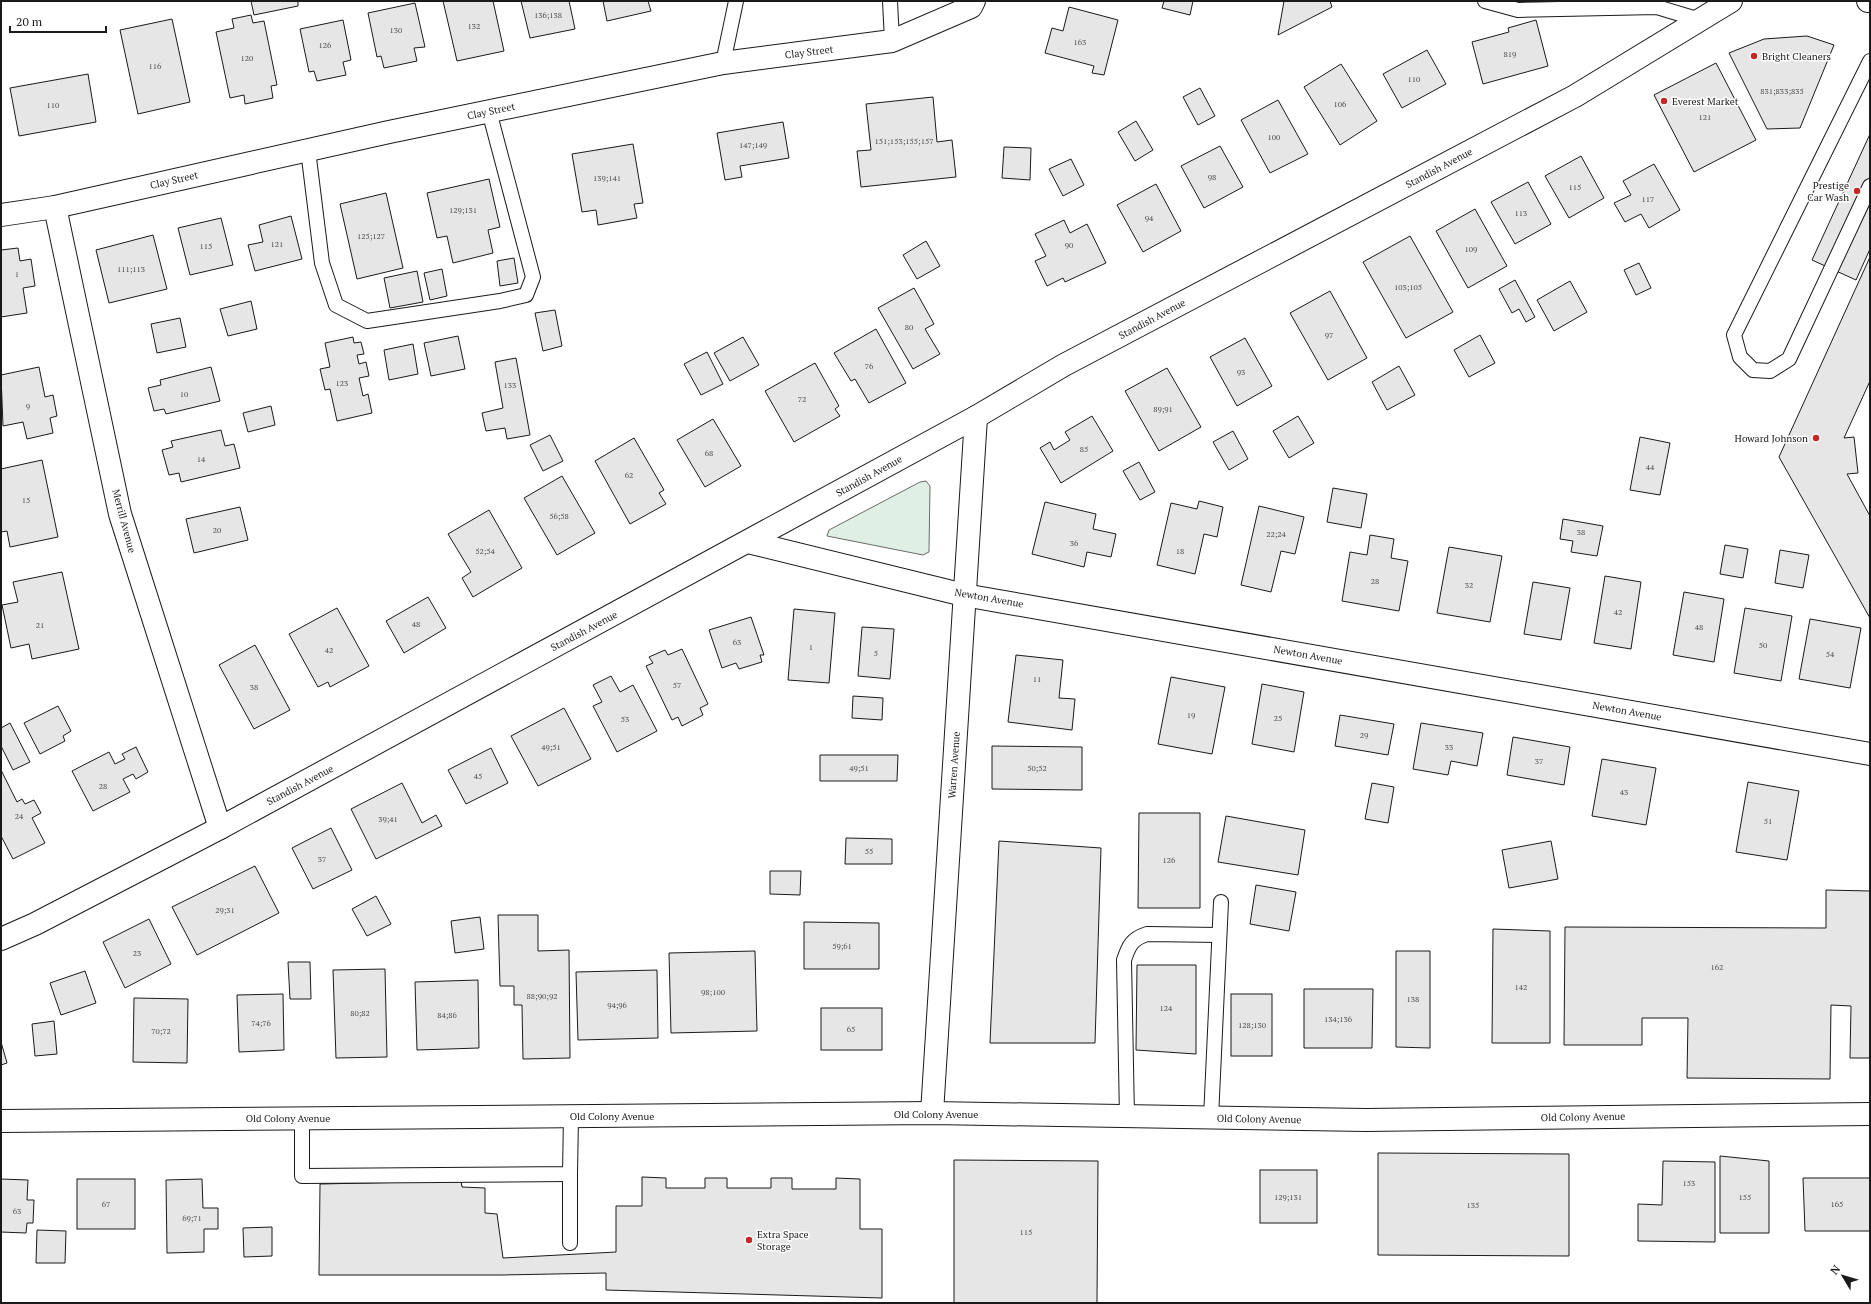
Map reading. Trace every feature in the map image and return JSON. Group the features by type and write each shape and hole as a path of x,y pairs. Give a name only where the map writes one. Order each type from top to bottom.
{"street":[{"name":"Clay Street","path":"1,215 55,206 489,111 723,63 892,41 971,7 974,1"},
{"name":"Standish Avenue","path":"1,940 35,924 220,828 976,417 1071,361 1575,96 1731,1"},
{"name":"Merrill Avenue","path":"55,206 120,514 220,828"},
{"name":"Warren Avenue","path":"932,1113 976,417"},
{"name":"Newton Avenue","path":"748,542 964,595 1870,754"},
{"name":"Old Colony Avenue","path":"1,1121 932,1113 1366,1120 1870,1114"}],"lane":[{"path":"723,63 736,1"},
{"path":"890,1 892,41"},
{"path":"1485,1 1518,10 1559,5 1657,7 1700,20"},
{"path":"1870,61 1734,335 1740,357 1753,370 1770,371 1789,359 1870,186"},
{"path":"308,150 322,263 336,305 367,321 500,301 526,295 533,277 489,111"},
{"path":"1211,1118 1221,902"},
{"path":"1127,1117 1124,960 1128,949 1136,938 1147,934 1219,935"},
{"path":"570,1116 570,1243"},
{"path":"302,1118 302,1176 570,1174"}],"green space":[{"path":"926,481 930,486 929,552 923,555 827,536 829,530 920,482"}],"building":[{"path":"251,1 298,1 298,6 254,15"},
{"path":"443,1 493,1 504,51 457,61"},
{"path":"521,1 569,1 575,29 530,38"},
{"path":"603,1 648,1 651,11 607,21"},
{"path":"1164,1 1193,1 1190,15 1162,8"},
{"path":"1284,1 1330,1 1332,7 1278,35"},
{"path":"1503,1 1531,1 1529,7"},
{"path":"415,3 425,47 414,48 417,61 384,68 381,56 377,57 368,13"},
{"path":"1069,7 1118,20 1104,75 1092,73 1094,66 1045,53 1052,28 1063,31"},
{"path":"251,15 253,23 264,21 277,85 271,86 273,98 245,104 244,95 230,98 216,32 234,28 232,19"},
{"path":"172,19 190,102 138,114 120,30"},
{"path":"343,20 351,60 343,62 346,75 317,81 314,71 309,72 300,29"},
{"path":"1536,20 1548,66 1483,84 1472,42 1509,32 1508,28"},
{"path":"1807,36 1834,45 1800,128 1767,129 1729,53 1764,39"},
{"path":"1427,50 1446,84 1402,108 1383,74"},
{"path":"1716,63 1756,140 1694,172 1654,95"},
{"path":"1341,64 1377,121 1340,145 1304,87"},
{"path":"88,74 96,122 19,136 10,88"},
{"path":"1200,88 1215,116 1198,125 1183,97"},
{"path":"933,97 937,142 952,140 956,177 861,187 857,151 871,150 866,104"},
{"path":"1278,100 1308,154 1270,173 1241,120"},
{"path":"1136,121 1153,150 1135,161 1118,132"},
{"path":"783,122 789,158 740,166 742,177 725,180 717,133"},
{"name":"Prestige Car Wash","path":"1870,134 1870,249 1856,280 1812,260"},
{"path":"633,144 643,203 634,204 637,218 598,225 596,210 582,212 572,154"},
{"path":"1220,146 1243,187 1204,208 1181,166"},
{"path":"1004,147 1031,148 1030,180 1002,178"},
{"path":"1581,156 1604,198 1569,218 1545,176"},
{"path":"1071,159 1084,185 1063,196 1049,169"},
{"path":"1654,164 1680,210 1649,228 1641,214 1625,222 1614,203 1631,195 1623,181"},
{"path":"489,179 500,227 488,230 493,253 453,263 447,236 437,238 427,193"},
{"path":"1528,182 1551,224 1515,244 1491,202"},
{"path":"1156,184 1181,231 1143,252 1117,205"},
{"path":"386,193 403,268 357,279 340,204"},
{"path":"1475,209 1507,266 1468,288 1436,231"},
{"path":"291,216 302,259 255,271 248,245 263,242 259,225"},
{"path":"221,218 233,265 190,275 178,228"},
{"path":"1064,220 1070,233 1087,224 1106,263 1065,282 1063,278 1047,286 1035,261 1046,256 1035,234"},
{"path":"153,235 167,289 109,303 96,250"},
{"path":"1410,236 1453,312 1406,338 1363,262"},
{"path":"926,241 940,266 917,279 903,255"},
{"path":"18,248 20,261 31,259 35,286 23,288 27,313 1,317 1,250"},
{"name":"Howard Johnson","path":"1870,257 1870,381 1844,438 1854,437 1858,473 1847,474 1870,516 1870,618 1779,457"},
{"path":"514,258 518,283 500,286 497,261"},
{"path":"1639,263 1651,288 1636,295 1624,270"},
{"path":"442,269 447,296 430,300 424,273"},
{"path":"417,271 423,302 390,308 384,278"},
{"path":"1515,280 1535,317 1526,322 1519,309 1512,313 1499,289"},
{"path":"1570,281 1587,312 1554,331 1537,300"},
{"path":"914,288 934,324 925,329 940,354 913,369 878,308"},
{"path":"1330,291 1367,358 1328,380 1290,313"},
{"path":"251,301 257,329 228,336 220,309"},
{"path":"555,310 562,346 543,351 535,313"},
{"path":"180,318 186,347 157,353 151,324"},
{"path":"876,329 906,383 869,403 855,379 851,381 834,353"},
{"path":"1480,335 1495,363 1469,377 1454,350"},
{"path":"458,336 465,369 431,376 424,343"},
{"path":"353,337 354,343 361,342 364,354 357,355 359,364 366,362 369,376 359,378 363,396 368,394 372,413 337,421 330,389 325,390 320,369 330,367 325,343"},
{"path":"743,337 759,365 730,381 714,353"},
{"path":"1245,338 1272,386 1237,406 1210,357"},
{"path":"413,344 418,374 389,380 384,350"},
{"path":"707,352 723,384 701,395 684,364"},
{"path":"516,358 530,435 507,439 505,428 486,431 482,413 503,408 495,362"},
{"path":"815,363 839,406 835,409 840,416 794,442 765,391"},
{"path":"1399,366 1415,395 1387,410 1372,382"},
{"path":"39,367 45,397 53,395 57,416 50,418 53,433 27,439 23,422 3,426 1,375"},
{"path":"211,367 220,401 166,414 164,409 154,411 148,388 161,385 160,380"},
{"path":"1167,368 1201,427 1159,451 1125,391"},
{"path":"271,406 275,425 248,432 243,413"},
{"path":"1092,416 1113,451 1061,483 1040,448 1050,442 1054,450 1070,440 1065,432"},
{"path":"1298,416 1314,443 1289,458 1273,431"},
{"path":"713,419 741,466 705,487 677,440"},
{"path":"221,430 225,446 234,444 240,468 181,482 179,473 169,475 162,450 173,447 171,441"},
{"path":"1233,431 1248,459 1229,470 1213,442"},
{"path":"550,435 563,461 543,471 530,445"},
{"path":"1640,437 1670,443 1660,495 1630,490"},
{"path":"634,438 664,490 659,493 666,504 630,524 595,461"},
{"path":"42,460 58,537 10,547 7,531 1,532 1,469"},
{"path":"1139,462 1155,492 1140,500 1123,471"},
{"path":"562,476 595,533 557,555 524,498"},
{"path":"1333,488 1367,494 1361,528 1327,522"},
{"path":"1199,501 1223,507 1217,537 1204,534 1195,574 1157,565 1171,503 1197,509"},
{"path":"1045,502 1096,514 1093,529 1116,534 1111,557 1087,552 1084,567 1032,554"},
{"path":"1259,506 1304,517 1295,554 1281,551 1271,592 1241,585"},
{"path":"240,507 248,540 194,553 186,519"},
{"path":"489,510 522,568 473,597 462,578 471,572 448,534"},
{"path":"1563,519 1603,526 1597,556 1571,552 1573,541 1560,539"},
{"path":"1370,535 1394,539 1391,558 1408,561 1399,611 1342,601 1350,552 1367,555"},
{"path":"1725,545 1748,549 1743,578 1720,574"},
{"path":"1449,547 1502,556 1490,622 1437,613"},
{"path":"1780,550 1809,555 1803,588 1775,583"},
{"path":"62,572 79,649 32,659 29,644 11,648 2,605 18,602 13,582"},
{"path":"1605,576 1641,582 1631,649 1594,643"},
{"path":"1533,582 1570,588 1561,640 1524,634"},
{"path":"1684,592 1724,599 1714,662 1673,655"},
{"path":"428,597 446,628 404,653 386,621"},
{"path":"337,608 369,666 330,687 328,682 318,687 289,634"},
{"path":"1745,608 1792,616 1781,681 1734,673"},
{"path":"794,609 835,613 829,683 788,680"},
{"path":"751,617 764,655 760,655 762,662 739,669 736,663 722,668 709,630"},
{"path":"1810,619 1861,628 1850,688 1799,679"},
{"path":"862,627 894,629 890,679 858,676"},
{"path":"255,645 290,710 254,729 219,665"},
{"path":"682,649 708,704 700,708 703,715 682,726 678,717 672,720 646,666 653,663 649,657 665,650 668,655"},
{"path":"1016,655 1063,660 1059,698 1075,699 1072,730 1008,722"},
{"path":"611,676 620,692 633,685 657,731 617,752 593,706 602,702 593,685"},
{"path":"1171,677 1225,687 1212,754 1158,744"},
{"path":"1262,684 1304,692 1294,752 1252,744"},
{"path":"853,696 883,698 882,720 852,718"},
{"path":"58,706 71,731 63,736 65,741 40,754 24,723"},
{"path":"564,708 591,759 538,786 511,736"},
{"path":"1340,715 1394,724 1388,755 1335,746"},
{"path":"10,723 30,762 13,770 1,746 1,728"},
{"path":"1421,723 1483,733 1477,766 1451,761 1448,775 1413,769"},
{"path":"1513,737 1570,747 1564,785 1507,775"},
{"path":"992,746 1082,747 1082,790 992,789"},
{"path":"136,747 148,772 136,779 133,774 123,779 130,792 93,811 72,771 109,752 115,764 125,759 122,754"},
{"path":"491,748 508,783 466,804 448,770"},
{"path":"820,755 898,755 897,781 820,781"},
{"path":"1602,759 1656,768 1646,825 1592,816"},
{"path":"1,770 17,802 22,799 25,804 34,800 41,813 32,818 45,843 13,859 1,836"},
{"path":"1748,782 1799,791 1787,860 1736,852"},
{"path":"402,783 422,823 436,815 442,826 376,859 351,809"},
{"path":"1372,783 1394,787 1388,823 1365,819"},
{"path":"1139,813 1200,813 1200,908 1138,908"},
{"path":"1226,816 1305,830 1298,875 1218,862"},
{"path":"331,828 352,870 313,889 292,848"},
{"path":"846,838 892,839 892,864 845,864"},
{"path":"999,841 1101,848 1095,1043 990,1043"},
{"path":"1551,841 1558,879 1509,888 1502,850"},
{"path":"255,866 279,913 197,955 172,907"},
{"path":"770,871 801,871 800,895 770,894"},
{"path":"1256,885 1296,892 1289,931 1250,924"},
{"path":"1826,890 1870,891 1870,1058 1850,1058 1851,1006 1831,1005 1830,1079 1687,1078 1688,1018 1642,1018 1642,1045 1564,1045 1565,927 1826,928"},
{"path":"376,896 391,924 367,936 352,909"},
{"path":"498,915 538,915 538,951 569,950 570,1058 523,1059 522,1005 514,1005 514,986 500,986"},
{"path":"480,917 484,949 455,953 451,921"},
{"path":"149,919 171,964 125,988 103,942"},
{"path":"804,922 879,923 879,969 804,969"},
{"path":"1493,929 1550,931 1550,1043 1492,1043"},
{"path":"755,951 757,1031 671,1033 669,953"},
{"path":"1396,951 1430,951 1430,1048 1396,1047"},
{"path":"288,962 310,962 311,999 290,999"},
{"path":"1137,965 1196,965 1196,1054 1136,1050"},
{"path":"385,969 387,1057 336,1058 333,970"},
{"path":"657,970 658,1038 578,1040 576,972"},
{"path":"85,971 96,1003 61,1015 50,983"},
{"path":"478,980 479,1048 417,1050 415,982"},
{"path":"1304,989 1373,989 1372,1048 1304,1048"},
{"path":"283,994 284,1050 239,1052 237,995"},
{"path":"1231,994 1272,994 1272,1056 1231,1056"},
{"path":"134,998 188,999 187,1063 133,1062"},
{"path":"821,1008 882,1008 882,1050 821,1050"},
{"path":"54,1021 57,1054 35,1056 32,1024"},
{"path":"1,1042 7,1063 1,1065"},
{"path":"1378,1153 1569,1154 1569,1256 1378,1255"},
{"path":"1720,1156 1769,1161 1769,1233 1720,1233"},
{"path":"954,1160 1098,1161 1097,1303 954,1303"},
{"path":"1663,1161 1715,1162 1715,1242 1638,1241 1638,1204 1662,1205"},
{"path":"1260,1170 1317,1170 1317,1223 1260,1223"},
{"name":"Extra Space Storage","path":"642,1177 666,1178 666,1188 705,1188 705,1178 727,1178 727,1188 771,1188 771,1178 792,1178 792,1189 836,1189 836,1178 860,1179 860,1229 882,1229 882,1298 606,1290 606,1273 502,1275 319,1275 320,1184 461,1181 462,1187 485,1188 485,1213 497,1214 503,1258 616,1252 616,1206 642,1206"},
{"path":"1803,1178 1870,1178 1870,1231 1805,1231"},
{"path":"1,1179 28,1180 27,1200 34,1200 33,1223 27,1223 26,1233 1,1232"},
{"path":"77,1179 135,1179 135,1229 77,1229"},
{"path":"202,1179 203,1208 218,1208 218,1229 204,1229 204,1252 167,1253 166,1180"},
{"path":"272,1227 272,1256 244,1257 243,1228"},
{"path":"37,1230 66,1231 65,1263 36,1263"}],"place":[{"name":"Bright Cleaners","path":"1754,56"},
{"name":"Everest Market","path":"1664,101"},
{"name":"Prestige Car Wash","path":"1857,191"},
{"name":"Howard Johnson","path":"1816,438"},
{"name":"Extra Space Storage","path":"749,1240"}]}
